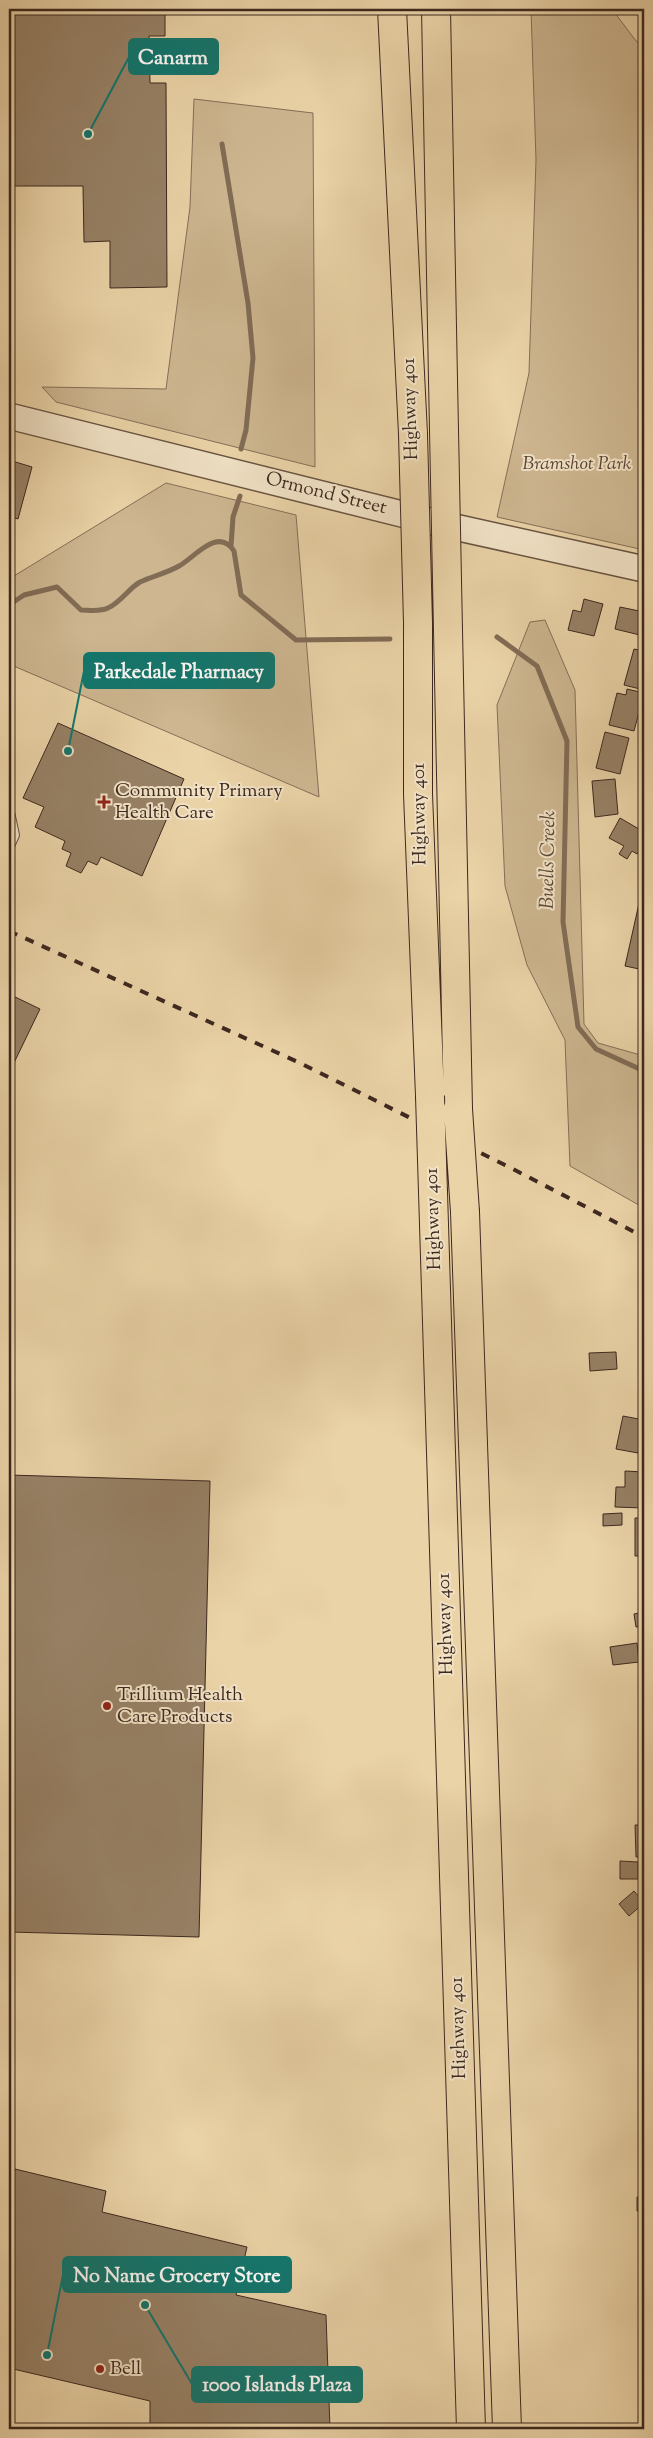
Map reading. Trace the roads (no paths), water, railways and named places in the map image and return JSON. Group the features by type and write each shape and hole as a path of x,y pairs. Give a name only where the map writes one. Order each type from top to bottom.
{"highway":[{"name":"Highway 401","path":"392,9 413,434 418,623 418,794 430,1096 471,2429"},
{"name":"Highway 401","path":"436,9 458,1109 464,1212 509,2423"}],"street":[{"name":"Ormond Street","path":"9,416 450,526 644,569"}],"lane":[{"path":"9,812 14,835 9,846"}],"waterway":[{"path":"222,144 248,303 253,358 246,430 241,449"},
{"path":"231,546 233,517 240,496"},
{"name":"Buells Creek","path":"9,605 24,595 57,587 81,610 105,609 117,602 140,582 174,568 206,546 221,542 228,544 234,551 241,595 296,640 390,639"},
{"name":"Buells Creek","path":"497,637 537,666 567,741 563,922 578,1027 596,1049 644,1071"}],"railway":[{"path":"9,931 300,1063 511,1168 644,1237"}],"place":[{"name":"Canarm","path":"88,134"},
{"name":"Parkedale Pharmacy","path":"68,751"},
{"name":"Community Primary Health Care","path":"104,802"},
{"name":"Trillium Health Care Products","path":"107,1706"},
{"name":"1000 Islands Plaza","path":"145,2305"},
{"name":"No Name Grocery Store","path":"47,2355"},
{"name":"Bell","path":"100,2369"}],"park label":[{"name":"Bramshot Park","path":"577,464"}]}
